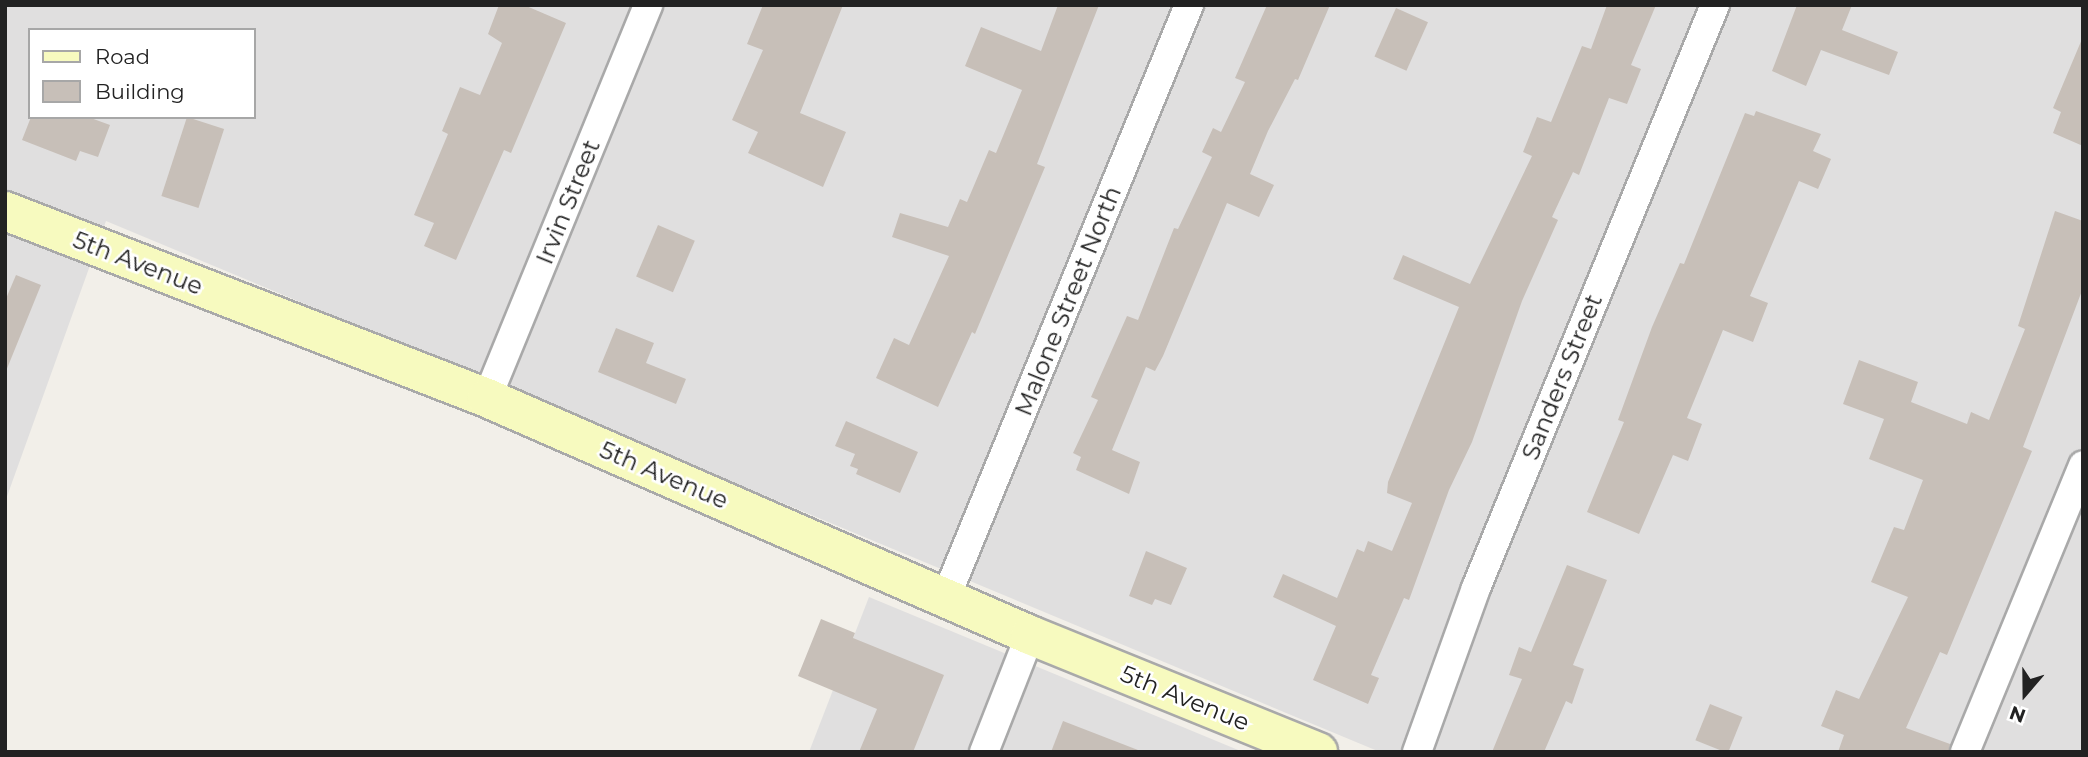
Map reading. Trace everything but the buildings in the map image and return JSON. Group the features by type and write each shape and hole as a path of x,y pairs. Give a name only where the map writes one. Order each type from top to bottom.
{"street":[{"name":"Irvin Street","path":"487,398 648,5"},
{"name":"Malone Street North","path":"946,597 1189,5"},
{"name":"Sanders Street","path":"1417,752 1476,588 1715,5"},
{"name":"5th Avenue","path":"5,211 487,398 1030,635 1318,752"},
{"path":"1965,752 2083,465"},
{"path":"984,752 1030,635"}],"shaded area":[{"path":"5,5 2083,5 2083,752 1380,752 106,221 5,502"},
{"path":"869,597 1243,752 809,752"}]}
